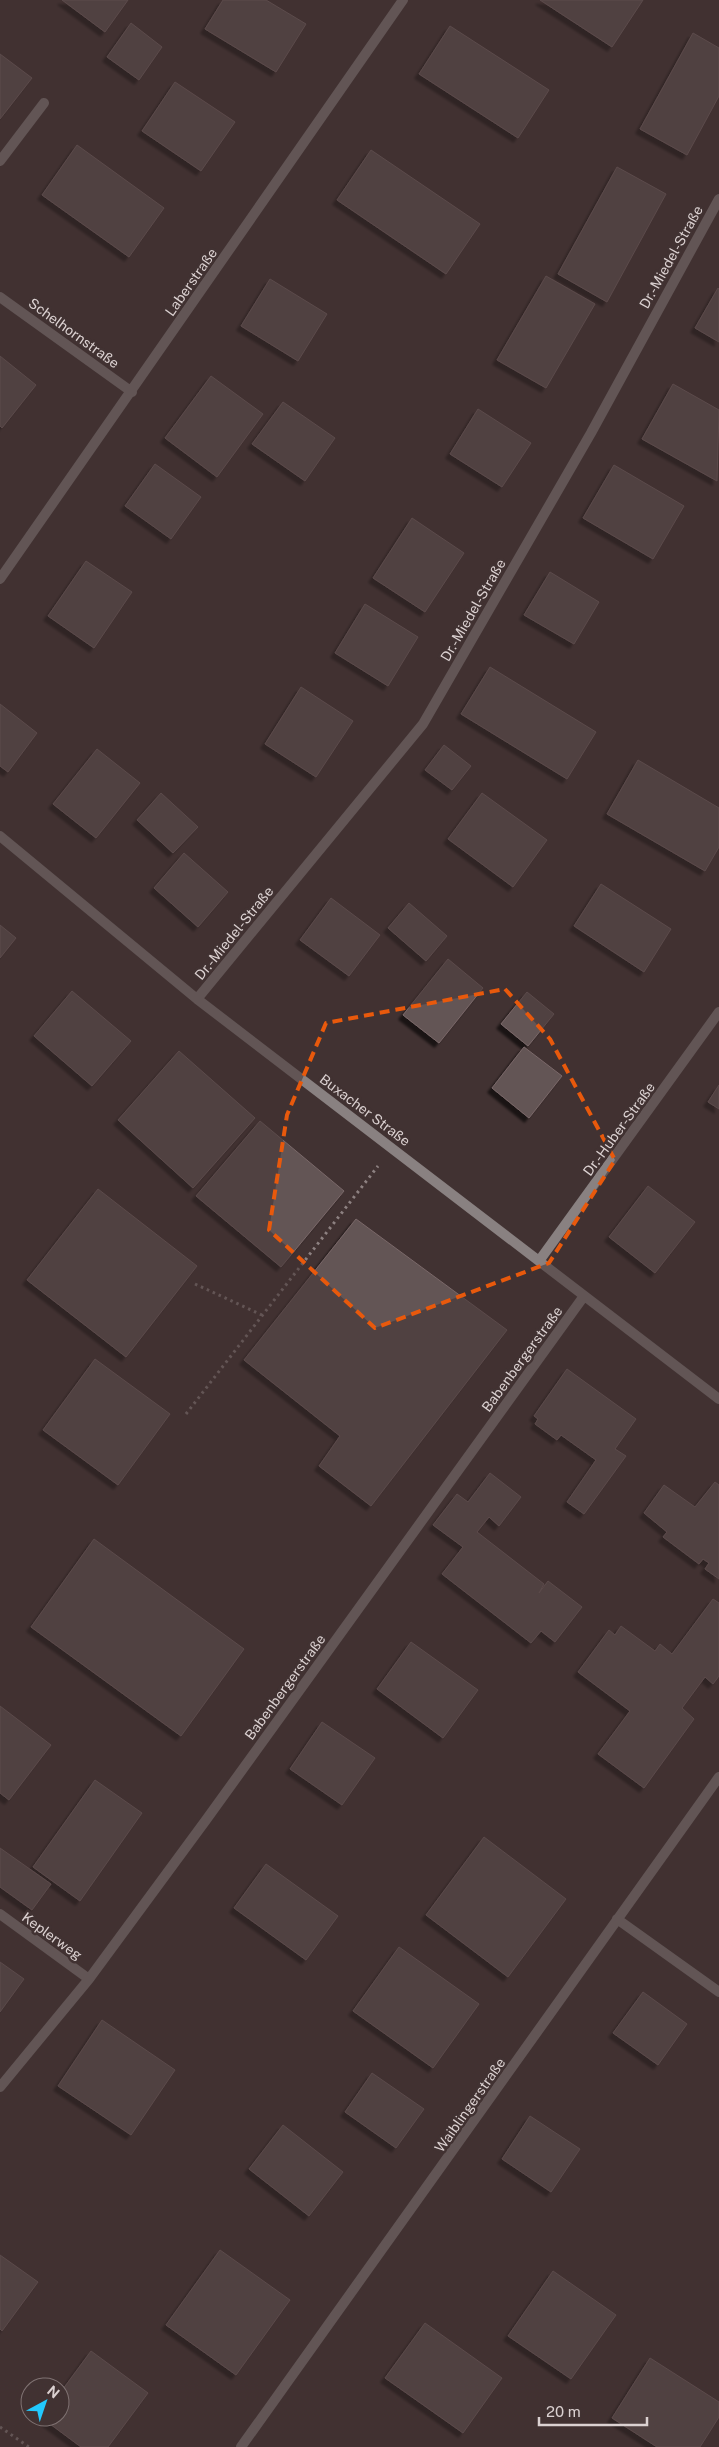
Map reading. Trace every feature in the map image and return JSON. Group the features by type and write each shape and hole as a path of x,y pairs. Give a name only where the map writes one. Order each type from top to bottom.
{"street":[{"name":"Laberstraße","path":"0,580 403,0"},
{"path":"0,161 44,103"},
{"name":"Dr.-Miedel-Straße","path":"197,999 423,724 592,433 719,199"},
{"name":"Schelhornstraße","path":"0,297 132,392"},
{"name":"Buxacher Straße","path":"0,836 197,999 719,1399"},
{"name":"Dr.-Huber-Straße","path":"539,1261 719,1012"},
{"name":"Babenbergerstraße","path":"0,2087 89,1979 584,1296"},
{"name":"Waiblingerstraße","path":"241,2447 719,1777"},
{"name":"Keplerweg","path":"0,1914 89,1979"},
{"path":"618,1919 719,1992"}],"path":[{"path":"186,1414 392,1148"},
{"path":"195,1284 262,1315"},
{"path":"0,2427 29,2447"}],"highlighted area":[{"path":"505,989 550,1039 615,1160 549,1263 375,1328 269,1230 287,1115 326,1023"}],"building":[{"path":"62,0 128,0 105,32"},
{"path":"223,0 266,0 306,24 276,72 205,29"},
{"path":"540,0 643,0 612,47"},
{"path":"131,23 162,47 139,80 107,57"},
{"path":"450,26 549,90 518,138 419,74"},
{"path":"693,33 719,48 719,96 687,155 640,129"},
{"path":"0,54 32,78 0,119"},
{"path":"175,82 235,122 201,171 142,131"},
{"path":"77,145 164,208 129,257 42,195"},
{"path":"371,150 480,224 446,274 337,200"},
{"path":"617,167 666,194 607,302 558,274"},
{"path":"546,276 595,304 546,388 497,360"},
{"path":"270,279 327,314 298,361 241,326"},
{"path":"719,289 719,342 695,328"},
{"path":"0,356 36,385 2,428 0,426"},
{"path":"211,376 263,414 217,477 165,438"},
{"path":"673,384 719,410 717,481 642,439"},
{"path":"283,402 335,438 305,481 252,444"},
{"path":"478,409 531,443 502,487 450,454"},
{"path":"155,464 201,497 171,539 125,506"},
{"path":"614,465 684,506 653,559 583,518"},
{"path":"412,518 464,553 425,612 373,578"},
{"path":"86,561 132,592 94,648 48,616"},
{"path":"550,572 599,602 574,644 524,615"},
{"path":"365,604 418,637 388,686 335,653"},
{"path":"490,667 596,732 567,779 461,714"},
{"path":"301,687 353,721 316,777 265,744"},
{"path":"0,704 37,733 8,772 0,766"},
{"path":"444,745 471,766 452,790 425,770"},
{"path":"97,749 140,783 96,838 53,804"},
{"path":"638,760 719,808 719,847 705,871 607,814"},
{"path":"161,793 198,827 173,853 137,820"},
{"path":"482,793 547,840 513,887 448,839"},
{"path":"184,853 228,892 198,927 154,888"},
{"path":"601,884 671,929 644,972 574,926"},
{"path":"331,898 380,935 349,976 300,940"},
{"path":"409,903 447,936 426,961 388,928"},
{"path":"0,925 16,938 0,958"},
{"path":"448,959 483,988 439,1043 403,1015"},
{"path":"72,991 131,1041 92,1086 34,1036"},
{"path":"527,992 554,1014 528,1046 501,1024"},
{"path":"524,1047 562,1076 529,1118 492,1088"},
{"path":"179,1051 255,1118 193,1188 118,1120"},
{"path":"719,1085 719,1109 708,1102"},
{"path":"260,1121 344,1191 281,1267 196,1196"},
{"path":"648,1186 695,1222 655,1273 609,1237"},
{"path":"98,1189 197,1266 126,1357 27,1280"},
{"path":"356,1219 507,1330 371,1506 319,1466 340,1436 244,1360"},
{"path":"95,1359 170,1414 118,1485 43,1430"},
{"path":"567,1369 636,1419 615,1449 626,1456 584,1514 567,1502 596,1460 561,1435 557,1440 535,1424 538,1419 534,1416"},
{"path":"490,1473 521,1497 499,1526 489,1517 477,1532 544,1584 539,1593 548,1581 582,1607 555,1642 541,1631 531,1643 442,1574 463,1547 433,1525 457,1494 468,1502"},
{"path":"715,1482 719,1485 719,1579 705,1569 709,1563 703,1559 699,1564 663,1537 667,1532 644,1513 664,1485 695,1507"},
{"path":"94,1539 244,1649 181,1736 31,1627"},
{"path":"713,1599 719,1603 719,1676 713,1684 705,1677 682,1708 694,1719 644,1788 598,1754 630,1711 578,1672 609,1630 615,1635 621,1626 655,1651 660,1644 672,1654"},
{"path":"411,1642 478,1690 443,1738 377,1689"},
{"path":"0,1706 51,1745 9,1800 0,1793"},
{"path":"322,1722 375,1758 342,1805 290,1769"},
{"path":"95,1780 142,1813 80,1901 33,1867"},
{"path":"484,1837 566,1899 508,1977 426,1915"},
{"path":"0,1848 51,1884 32,1910 0,1887"},
{"path":"266,1864 338,1916 306,1960 234,1908"},
{"path":"399,1947 479,2004 433,2068 353,2011"},
{"path":"0,1962 24,1979 0,2012"},
{"path":"643,1992 687,2024 658,2065 613,2033"},
{"path":"102,2020 175,2070 131,2135 58,2086"},
{"path":"372,2073 424,2109 396,2148 345,2112"},
{"path":"530,2116 580,2149 551,2192 502,2159"},
{"path":"283,2125 343,2172 309,2216 249,2169"},
{"path":"220,2250 290,2300 236,2375 166,2325"},
{"path":"0,2255 38,2282 2,2331 0,2329"},
{"path":"553,2271 616,2315 571,2379 508,2336"},
{"path":"425,2323 502,2378 463,2433 385,2378"},
{"path":"91,2351 148,2393 108,2447 81,2447 54,2427 70,2427 70,2379"},
{"path":"650,2358 719,2402 719,2417 700,2447 657,2447 612,2418"}]}
